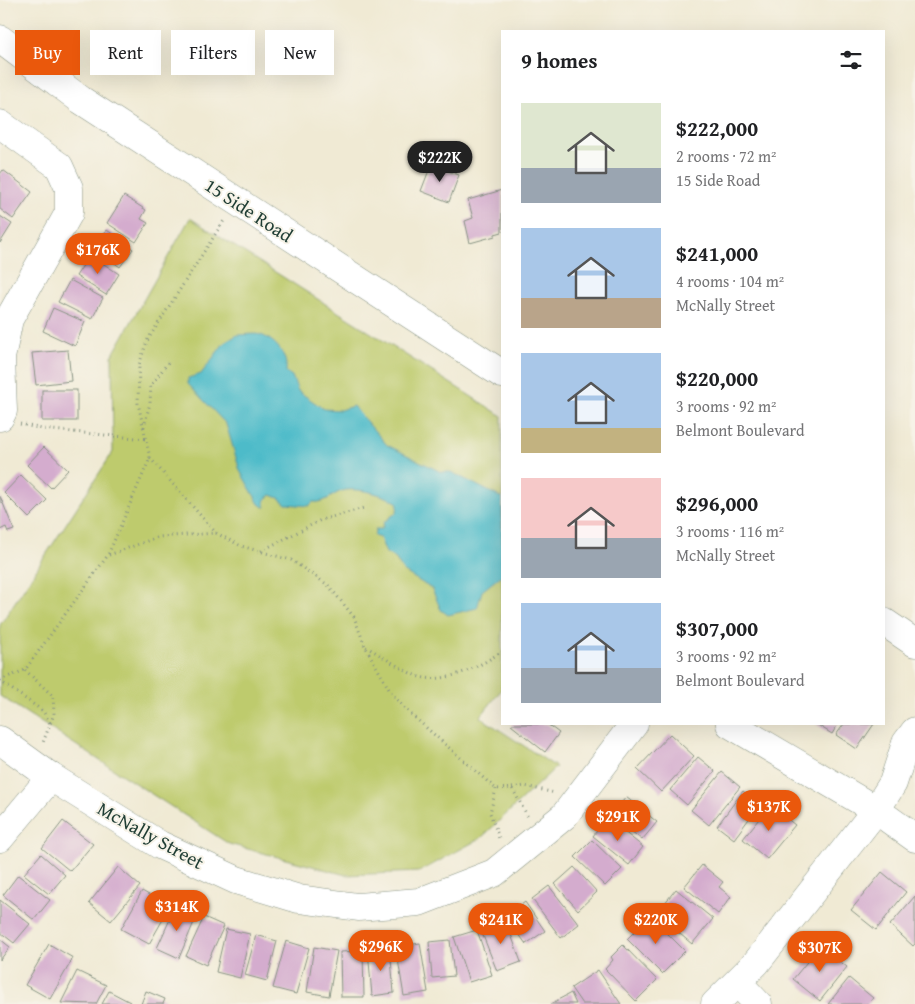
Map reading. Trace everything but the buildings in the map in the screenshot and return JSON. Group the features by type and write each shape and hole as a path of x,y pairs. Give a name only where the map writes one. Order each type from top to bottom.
{"street":[{"name":"15 Side Road","path":"0,39 81,100 501,373"},
{"path":"0,124 59,166 69,188 69,213 9,319 1,358 3,411 8,420"},
{"path":"885,623 915,643"},
{"name":"McNally Street","path":"0,740 43,771 160,845 236,880 299,899 358,908 419,902 494,873 564,816 633,725"},
{"path":"732,725 876,810 915,838"},
{"path":"715,1004 738,983 904,777 906,743 915,731"},
{"path":"0,838 43,771"},
{"path":"738,983 758,1004"}],"path":[{"path":"236,202 147,341 139,365 138,403 150,458 216,533 241,546 291,560 328,585 354,618 365,646 390,691 405,709 496,789 525,786 577,799"},
{"path":"144,429 150,403 150,385 170,360"},
{"path":"8,420 42,429 146,439"},
{"path":"0,681 25,670 108,555 150,458"},
{"path":"260,552 321,520 364,508"},
{"path":"108,555 158,537 216,533"},
{"path":"365,646 419,677 438,678 482,665 501,652"},
{"path":"25,670 53,696 54,714 50,723 43,771"},
{"path":"0,681 43,711 50,723"},
{"path":"512,788 518,795 532,825 542,834"},
{"path":"496,789 490,813 507,862"}],"green space":[{"path":"190,218 501,415 501,690 480,717 556,767 481,838 419,872 346,875 229,844 0,696 0,625 113,452 112,356"}],"water":[{"path":"259,334 267,338 276,345 283,355 286,372 292,376 298,391 324,409 340,410 353,406 387,445 441,472 451,472 501,497 501,576 482,591 477,608 448,615 441,610 432,589 403,571 396,559 386,553 380,538 374,536 376,529 382,529 384,522 397,512 398,503 387,497 359,490 346,490 326,500 313,502 309,506 286,504 279,498 271,495 265,500 265,508 259,504 240,471 226,424 188,384 188,378 201,374 224,343 237,335"}]}
